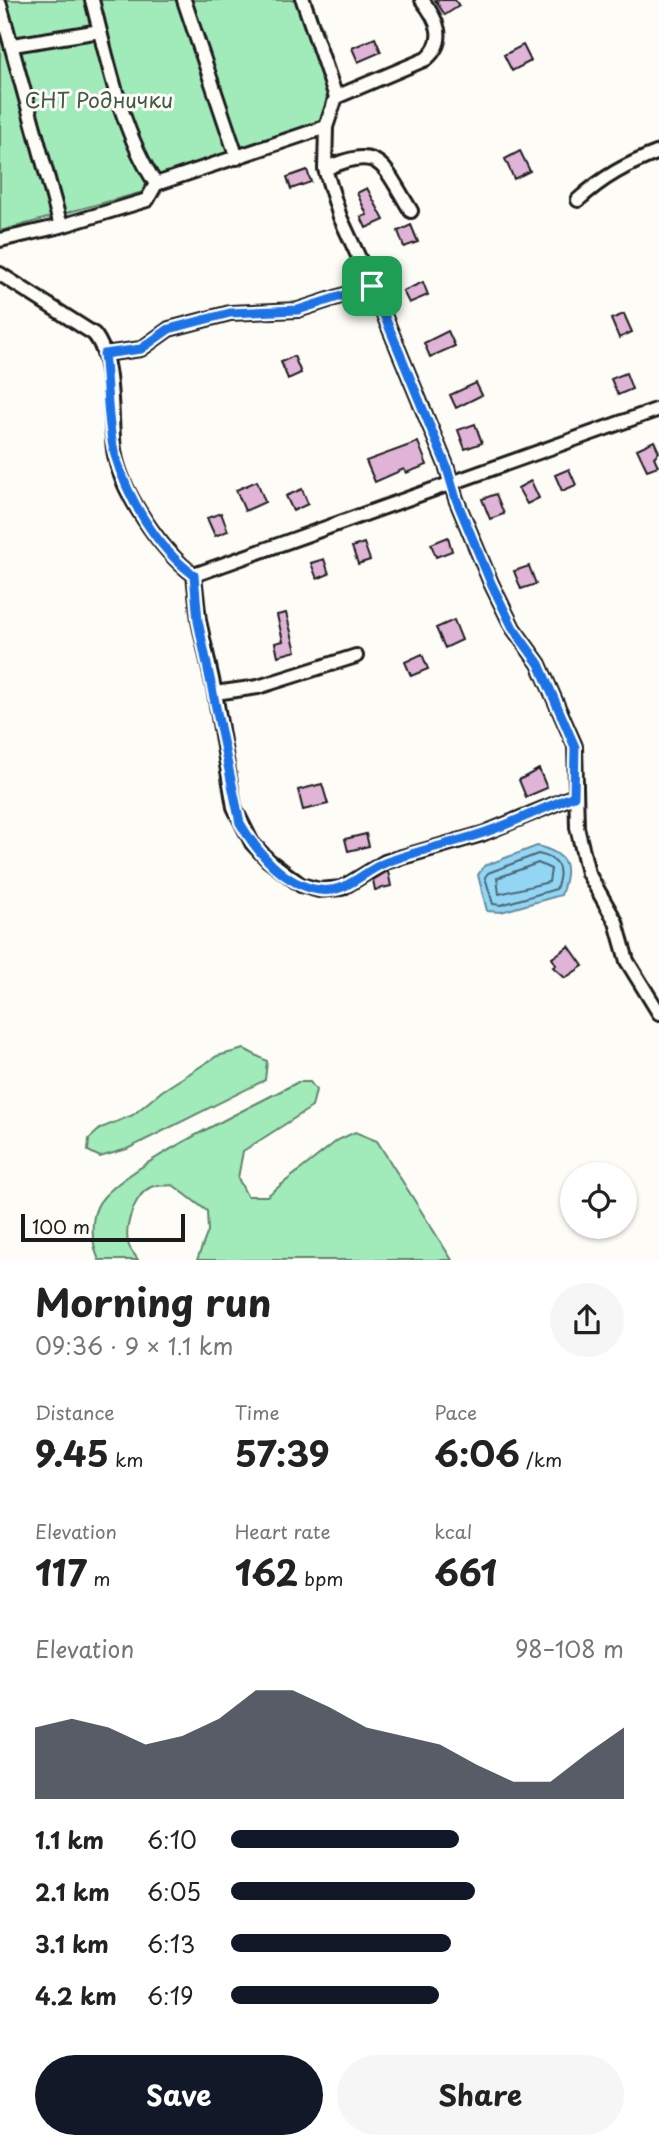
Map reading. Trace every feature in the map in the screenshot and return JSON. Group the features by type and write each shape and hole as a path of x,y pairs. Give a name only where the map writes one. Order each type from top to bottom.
{"street":[{"path":"92,0 121,106 143,164 156,184"},
{"path":"184,0 237,158"},
{"path":"303,0 336,97 326,127 325,169 340,217 372,286 500,602 513,628 539,664 575,747 574,796 577,827 588,873 616,922 627,961 659,1013"},
{"path":"336,97 425,58 435,50 439,42 438,23 422,0"},
{"path":"0,5 61,226"},
{"path":"13,45 100,31"},
{"path":"0,240 61,226 147,200 156,184 326,127"},
{"path":"578,200 597,183 626,165 659,152"},
{"path":"325,169 350,157 373,158 382,165 411,211"},
{"path":"0,274 94,334 104,354 114,453 125,481 163,545 194,575 198,621 240,823 251,843 268,860 301,885 319,890 342,888 386,862 482,834 574,796"},
{"path":"104,354 141,349 169,329 230,313 298,310 372,286"},
{"path":"194,575 659,410"},
{"path":"215,693 258,687 356,656"}],"green space":[{"name":"СНТ Роднички","path":"0,0 311,0 324,33 311,41 326,82 324,111 319,123 163,174 146,185 143,192 0,231"},
{"path":"244,1049 267,1061 265,1080 127,1149 100,1157 88,1151 89,1139 101,1128 133,1115 162,1091 217,1056"},
{"path":"298,1082 310,1082 316,1090 312,1107 243,1151 238,1178 247,1196 267,1196 338,1140 355,1132 377,1141 452,1260 197,1260 208,1231 207,1211 173,1185 151,1187 145,1191 131,1213 128,1239 138,1260 99,1260 93,1241 93,1220 97,1207 108,1192 129,1175 188,1139"}],"water":[{"path":"537,846 556,853 565,863 566,876 561,895 501,912 487,911 478,875 484,866"}],"building":[{"path":"435,0 455,0 459,6 445,15"},
{"path":"375,38 381,52 358,62 352,48"},
{"path":"523,45 531,61 512,71 504,55"},
{"path":"520,151 530,171 514,179 505,159"},
{"path":"307,170 311,182 291,189 287,177"},
{"path":"367,188 384,220 366,228 361,217 367,215 357,193"},
{"path":"411,225 418,242 404,247 398,231"},
{"path":"423,282 428,295 409,303 403,291"},
{"path":"624,314 632,332 619,338 611,319"},
{"path":"448,331 455,346 430,357 424,343"},
{"path":"294,356 301,373 288,379 281,362"},
{"path":"626,373 632,389 618,395 611,379"},
{"path":"476,383 482,395 456,408 450,395"},
{"path":"475,424 482,443 465,449 458,430"},
{"path":"654,441 659,452 654,457 658,466 647,470 637,449"},
{"path":"418,442 427,465 406,473 404,469 375,482 366,461"},
{"path":"569,469 576,485 562,491 555,475"},
{"path":"257,481 265,502 245,511 236,490"},
{"path":"531,481 539,498 527,504 518,488"},
{"path":"302,489 308,504 293,511 286,496"},
{"path":"496,494 504,514 490,519 482,499"},
{"path":"221,513 228,531 215,536 207,518"},
{"path":"448,537 452,551 436,557 431,544"},
{"path":"364,543 370,560 358,564 352,547"},
{"path":"324,559 329,574 317,579 311,563"},
{"path":"529,566 536,584 521,589 514,571"},
{"path":"286,613 296,651 278,656 275,643 283,641 277,615"},
{"path":"454,620 462,640 445,648 436,628"},
{"path":"422,654 428,669 411,676 405,662"},
{"path":"539,769 547,788 526,797 519,780"},
{"path":"322,784 328,804 303,810 298,790"},
{"path":"366,834 369,846 348,851 345,839"},
{"path":"388,871 391,886 375,890 373,880"},
{"path":"569,946 583,966 565,978 553,967 556,965 552,958"}],"route":[{"path":"372,286 446,465 456,499 491,583 513,628 539,664 570,734 575,747 577,770 574,796 482,834 386,862 342,888 319,890 301,885 282,872 251,843 240,823 234,807 215,693 198,621 194,575 179,564 163,545 143,515 121,471 114,453 110,392 104,354 141,349 169,329 230,313 245,310 283,313 372,286"}]}
